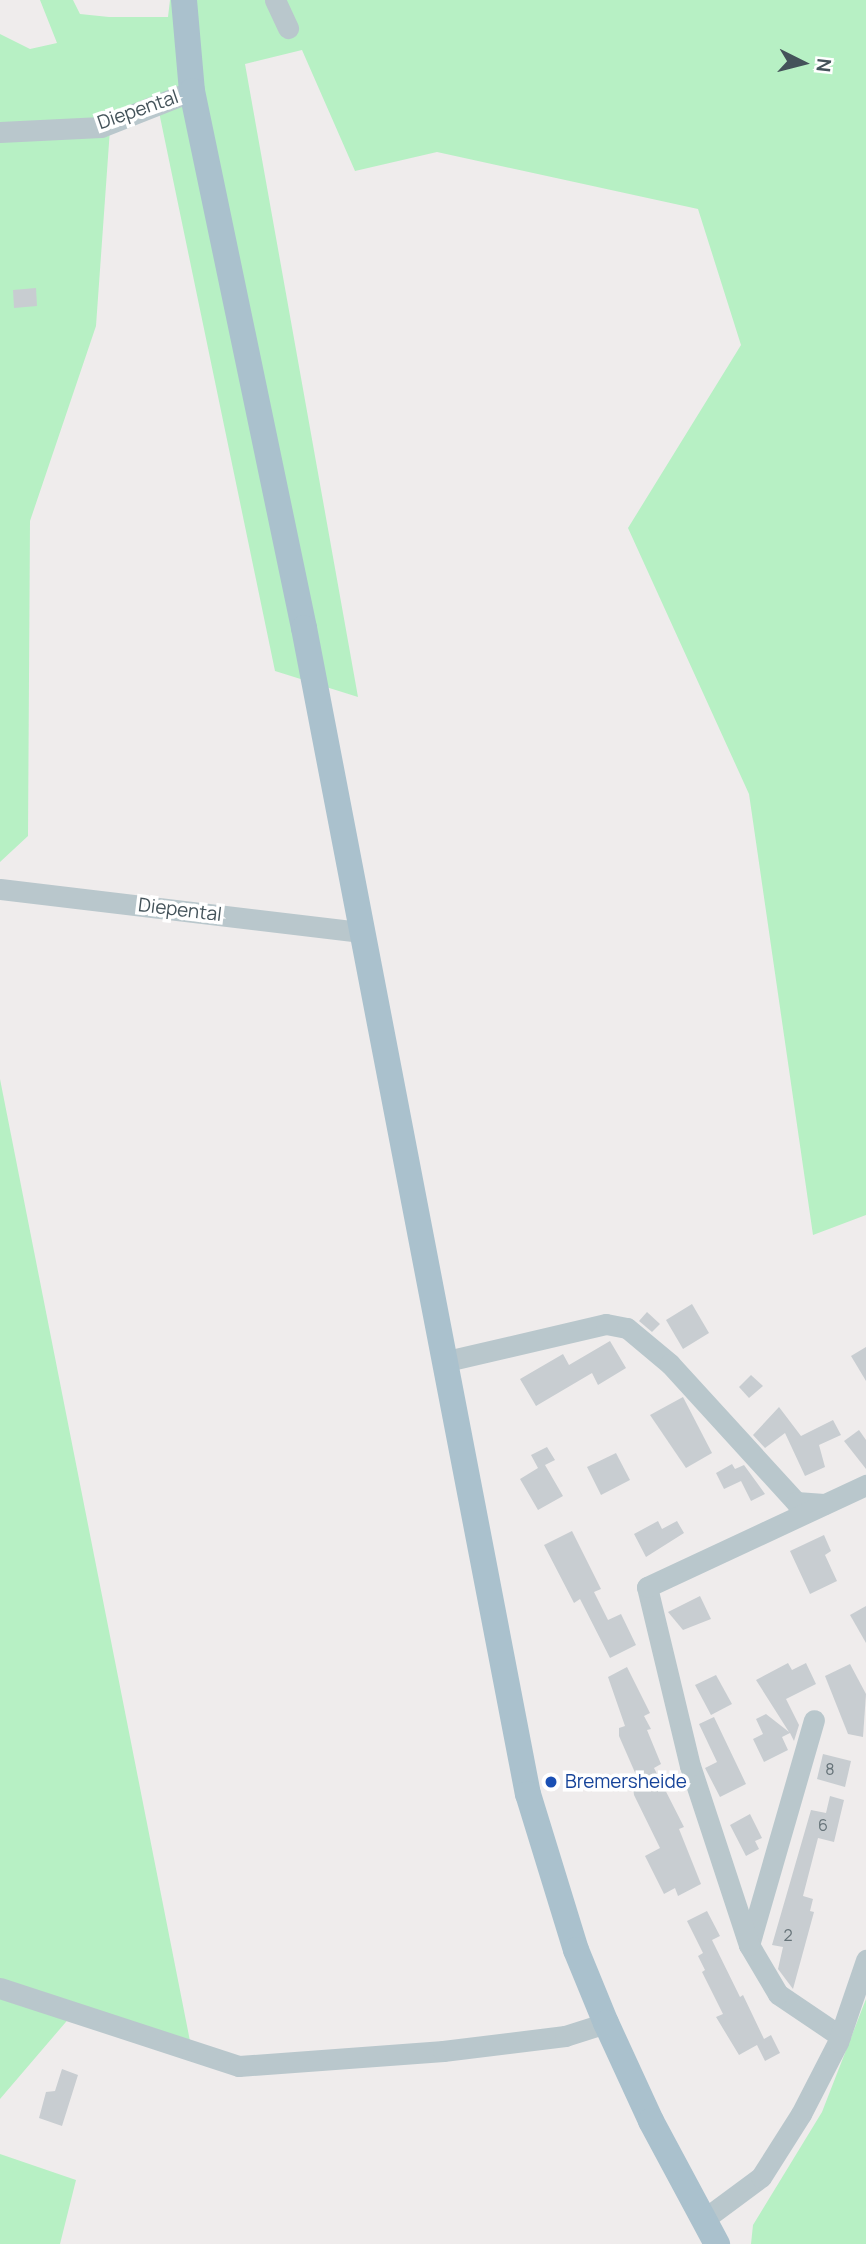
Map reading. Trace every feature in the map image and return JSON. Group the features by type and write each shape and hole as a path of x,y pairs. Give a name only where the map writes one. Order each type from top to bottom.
{"main road":[{"path":"184,0 192,92 304,628 359,932 447,1362 495,1638 528,1794 576,1950 606,2023 717,2244"}],"street":[{"path":"275,0 288,28"},
{"name":"Diepental","path":"0,132 101,127 192,92"},
{"name":"Diepental","path":"0,889 359,932"},
{"path":"447,1362 606,1324 627,1328 670,1364 796,1502 827,1504"},
{"path":"840,2036 778,1994 749,1945 690,1766 647,1587 866,1485"},
{"path":"749,1945 814,1720"},
{"path":"703,2220 761,2176 801,2114 840,2036 866,1960"},
{"path":"0,1988 239,2066 443,2051 565,2036 606,2023"}],"green space":[{"path":"40,0 73,0 80,14 168,17 170,0 268,0 282,17 287,0 866,0 866,1215 813,1235 749,794 628,528 741,345 698,209 437,152 355,171 302,50 245,64 358,697 275,671 159,112 110,129 96,326 30,521 28,836 0,862 0,34 30,49 57,43"},
{"path":"0,1079 190,2041 71,2016 0,2099"},
{"path":"866,1999 866,2244 751,2244 753,2225 822,2112"},
{"path":"0,2154 76,2180 60,2244 0,2244"}],"building":[{"path":"36,288 37,306 14,308 13,290"},
{"path":"692,1304 709,1333 683,1349 666,1320"},
{"path":"647,1312 660,1324 652,1332 639,1321"},
{"path":"610,1341 626,1368 598,1385 592,1373 536,1406 520,1379 563,1354 569,1365"},
{"path":"866,1347 866,1381 851,1356"},
{"path":"751,1375 763,1386 749,1398 739,1387"},
{"path":"683,1397 712,1453 686,1468 650,1415"},
{"path":"779,1407 801,1436 833,1420 841,1435 819,1445 825,1467 805,1476 785,1433 765,1448 753,1435"},
{"path":"859,1430 866,1440 866,1469 844,1441"},
{"path":"547,1447 555,1460 545,1465 563,1496 538,1510 520,1479 538,1468 531,1455"},
{"path":"616,1453 630,1480 601,1495 587,1467"},
{"path":"732,1464 735,1469 744,1465 765,1494 751,1501 741,1481 724,1489 716,1473"},
{"path":"658,1521 662,1529 677,1521 684,1533 646,1557 634,1534"},
{"path":"572,1531 601,1589 594,1592 608,1620 621,1614 636,1645 610,1658 580,1599 574,1603 544,1545"},
{"path":"824,1535 831,1551 825,1555 837,1581 810,1594 790,1551"},
{"path":"700,1596 711,1619 683,1630 668,1612"},
{"path":"866,1606 866,1643 850,1615"},
{"path":"788,1663 792,1670 806,1663 816,1684 786,1699 799,1725 794,1741 790,1733 782,1737 788,1750 764,1762 753,1739 763,1734 756,1719 766,1714 789,1732 756,1680"},
{"path":"850,1664 866,1694 863,1737 848,1734 825,1676"},
{"path":"627,1667 650,1713 644,1716 651,1729 647,1730 661,1764 654,1768 684,1827 679,1829 701,1884 678,1896 675,1888 664,1894 645,1856 660,1848 634,1795 633,1787 640,1784 619,1736 619,1728 625,1726 608,1677"},
{"path":"716,1675 732,1704 711,1715 695,1685"},
{"path":"714,1717 746,1784 720,1797 705,1768 717,1762 699,1724"},
{"path":"823,1754 851,1761 845,1787 817,1779"},
{"path":"830,1796 844,1800 834,1842 818,1838 803,1896 813,1899 810,1911 814,1912 793,1989 778,1969 783,1947 772,1945 811,1810 826,1813"},
{"path":"750,1814 762,1838 755,1841 759,1849 746,1856 730,1825"},
{"path":"707,1911 720,1936 712,1940 740,1997 743,1995 764,2039 771,2035 780,2053 765,2061 757,2045 739,2055 716,2017 723,2014 702,1972 705,1970 698,1956 703,1953 687,1921"},
{"path":"62,2069 78,2075 62,2126 39,2118 46,2092 55,2091"}],"place":[{"name":"Bremersheide","path":"551,1782"}]}
